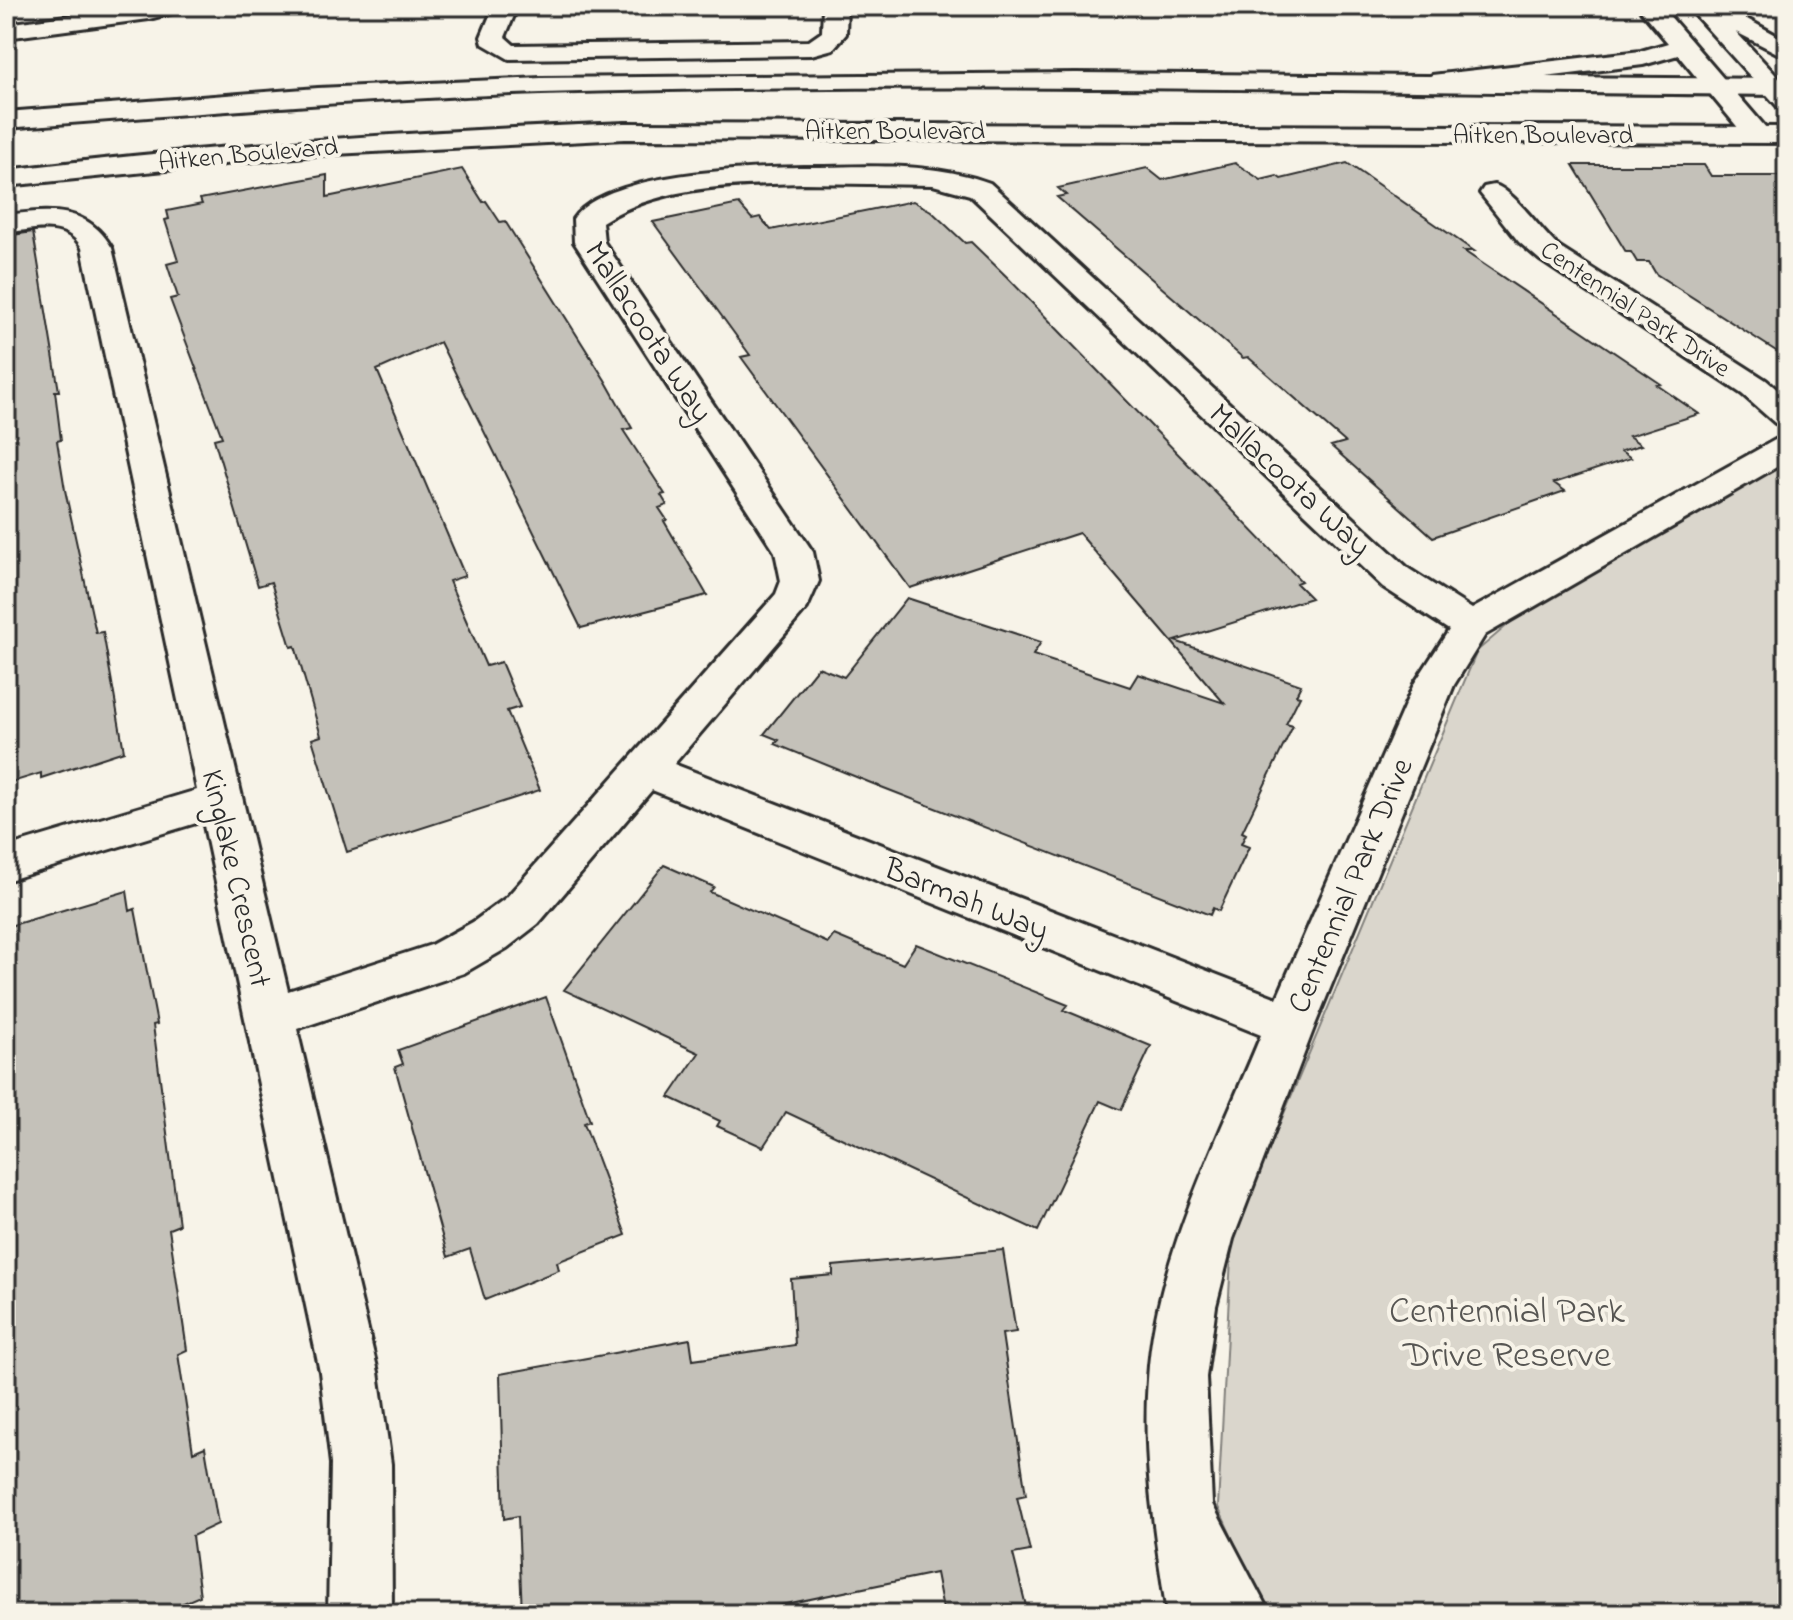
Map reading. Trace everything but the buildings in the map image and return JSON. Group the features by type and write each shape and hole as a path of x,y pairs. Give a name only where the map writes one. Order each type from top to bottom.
{"street":[{"path":"6,31 149,12 172,6"},
{"path":"506,6 493,37 495,44 509,52 529,53 811,48 831,39 835,6"},
{"path":"1649,6 1758,135"},
{"path":"1699,6 1782,92"},
{"path":"1709,6 1787,51"},
{"path":"1418,84 1643,58 1684,46"},
{"name":"Aitken Boulevard","path":"6,120 359,93 632,84 1718,86 1782,92"},
{"name":"Aitken Boulevard","path":"6,178 266,150 435,138 625,131 1787,135"},
{"name":"Mallacoota Way","path":"270,1017 447,959 490,935 522,911 549,884 793,599 800,581 794,552 589,242 585,229 587,219 618,200 717,179 933,177 953,179 980,189 1396,578 1471,626"},
{"name":"Centennial Park Drive","path":"1494,193 1529,236 1550,254 1754,387 1787,415"},
{"name":"Kinglake Crescent","path":"6,224 37,220 77,224 91,233 96,245 349,1372 361,1464 360,1614"},
{"name":"Centennial Park Drive","path":"1199,1614 1181,1504 1177,1377 1188,1306 1205,1239 1290,1025 1434,684 1471,626 1787,447"},
{"name":"Barmah Way","path":"645,770 1290,1025"},
{"path":"6,864 219,800"},
{"name":"Centennial Park Drive","path":"1181,1504 1238,1614"}],"green space":[{"name":"Centennial Park Drive Reserve","path":"1787,462 1787,1614 1267,1614 1218,1507 1232,1238 1477,651 1518,616"}]}
